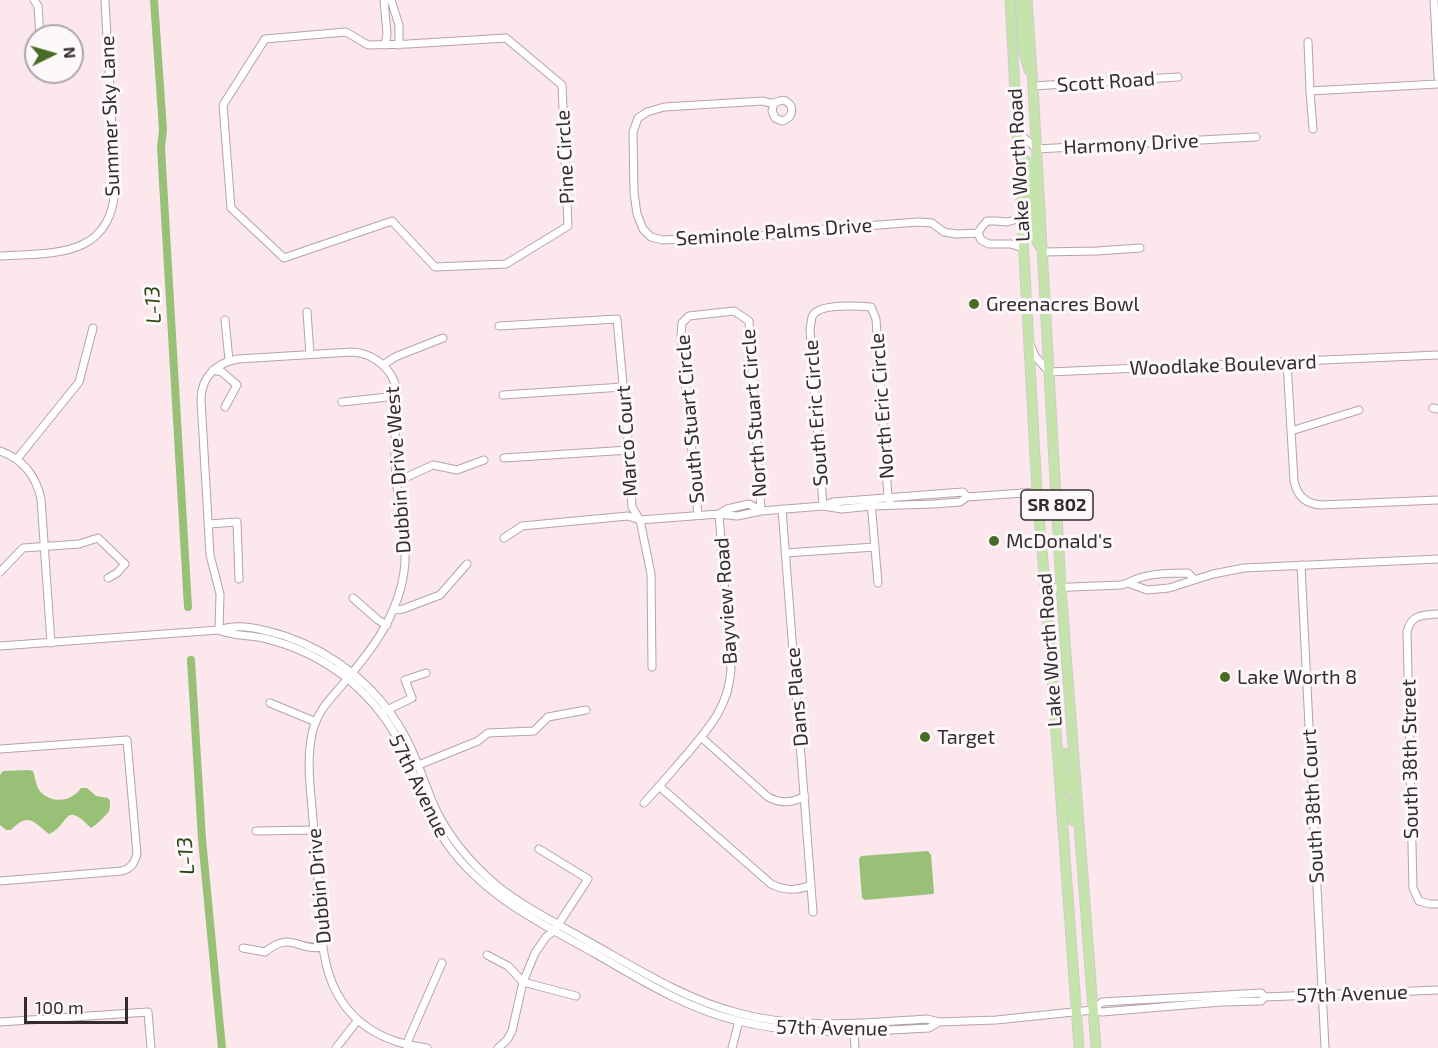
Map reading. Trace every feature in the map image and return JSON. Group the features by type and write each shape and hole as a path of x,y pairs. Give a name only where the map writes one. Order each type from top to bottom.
{"main road":[{"name":"Lake Worth Road","path":"1010,0 1037,492 1079,1048"},
{"path":"1020,0 1024,53 1034,86"},
{"name":"Lake Worth Road","path":"1027,0 1034,86 1061,587 1096,1048"},
{"path":"1018,156 1029,163 1033,234 1042,252"},
{"path":"1054,704 1061,723 1068,785 1070,792 1077,799"},
{"path":"1061,798 1070,806 1073,814 1076,864 1083,878"}],"street":[{"path":"34,0 38,6 39,24"},
{"name":"Summer Sky Lane","path":"0,256 70,250 92,239 110,215 115,198 115,186 105,0"},
{"path":"384,0 387,34 385,45"},
{"path":"391,0 399,25 399,45"},
{"path":"1434,0 1438,77"},
{"name":"Pine Circle","path":"346,32 368,45 385,45 506,38 562,85 568,226 506,264 435,267 392,221 284,258 231,208 223,105 265,39 346,32"},
{"path":"1308,42 1312,129"},
{"name":"Scott Road","path":"1034,86 1178,77"},
{"path":"1310,91 1438,84"},
{"name":"Seminole Palms Drive","path":"774,103 763,101 664,107 647,112 638,118 633,132 634,193 637,214 643,229 651,237 663,240 773,235 786,232 918,222 932,223 944,232 978,233"},
{"name":"Harmony Drive","path":"1016,125 1023,137 1037,149 1256,137"},
{"name":"Seminole Palms Drive","path":"978,233 987,221 1007,222 1021,218"},
{"name":"Seminole Palms Drive","path":"978,233 981,240 988,244 1011,244 1023,248"},
{"path":"1042,252 1140,248"},
{"name":"North Eric Circle","path":"812,320 814,314 823,308 871,307 876,319 889,501"},
{"name":"North Stuart Circle","path":"682,322 689,316 734,311 749,321 761,510"},
{"path":"307,312 310,354"},
{"name":"Marco Court","path":"500,326 617,319 632,507 640,520 651,574 652,667"},
{"path":"225,320 229,360"},
{"name":"South Eric Circle","path":"812,320 810,329 823,506"},
{"name":"South Stuart Circle","path":"682,322 681,335 698,515"},
{"path":"17,459 79,382 93,328"},
{"path":"1028,336 1035,356 1049,372"},
{"path":"383,365 395,357 443,338"},
{"name":"Dubbin Drive West","path":"213,370 229,360 357,352 368,355 383,365 394,380 397,396 396,482 405,561 400,594 387,625 350,676"},
{"name":"Woodlake Boulevard","path":"1049,372 1438,355"},
{"path":"1287,362 1295,486 1299,495 1311,503 1322,505 1438,500"},
{"path":"219,630 220,594 211,561 201,394 205,380 213,370 222,372 237,386 225,406"},
{"path":"503,395 623,387"},
{"path":"342,402 397,396"},
{"path":"1291,431 1359,410"},
{"path":"504,458 629,450"},
{"path":"0,451 17,459 30,472 39,490 51,643"},
{"path":"396,482 433,465 457,470 483,460"},
{"path":"504,538 522,525 628,516 640,520 719,514 727,509 749,504 761,510 823,506 842,509 871,502 960,502 968,497 1037,492"},
{"path":"871,502 878,583"},
{"name":"Dans Place","path":"782,509 813,912"},
{"name":"Bayview Road","path":"645,803 718,715 729,688 731,674 719,514"},
{"path":"208,524 237,522 239,579"},
{"path":"0,572 23,548 79,544 98,538 125,564 117,573 108,578"},
{"path":"785,553 875,547"},
{"path":"1046,588 1128,584 1147,590 1169,588 1213,573 1244,568 1438,559"},
{"path":"394,610 403,609 440,595 467,564"},
{"name":"South 38th Court","path":"1300,565 1325,1048"},
{"path":"1128,584 1138,578 1175,573 1188,573 1194,579"},
{"path":"352,598 387,625"},
{"name":"South 38th Street","path":"1438,614 1414,618 1408,627 1413,888 1419,901 1438,904"},
{"name":"57th Avenue","path":"0,646 219,630 229,634 262,638 295,648 350,676 367,697 384,712 415,767 429,813 437,828 462,863 493,892 508,904 661,982 698,1000 739,1014 813,1024 927,1019 939,1022 996,1020 1076,1012 1093,1010 1102,1002 1159,998 1260,993 1265,997 1438,990"},
{"path":"384,712 412,698 405,680 426,672"},
{"name":"Dubbin Drive","path":"350,676 325,704 316,722 310,751 309,768 327,972 334,990 358,1020 379,1035 406,1046 427,1048"},
{"path":"270,703 316,722"},
{"path":"415,767 478,741 488,733 534,731 548,717 586,710"},
{"path":"701,737 768,797 788,802 805,796"},
{"path":"0,749 128,740 137,854 134,864 123,871 0,881"},
{"path":"659,786 771,884 790,890 811,885"},
{"path":"256,831 314,830"},
{"path":"503,1047 514,1026 524,982 540,945 557,927 588,879 539,849"},
{"name":"57th Avenue","path":"557,927 657,989 695,1007 738,1021 793,1030 827,1032 929,1028 939,1022"},
{"path":"243,948 265,952 275,943 288,941 315,949 323,947"},
{"path":"487,955 508,966 524,982 576,996"},
{"path":"406,1046 442,963"},
{"path":"0,1022 148,1012 151,1048"},
{"path":"336,1048 358,1020"},
{"path":"732,1048 738,1021"},
{"path":"854,1031 855,1048"}],"shaded area":[{"path":"3,771 33,771 39,790 46,797 61,800 70,798 81,788 87,788 96,796 108,798 109,811 91,828 76,815 71,815 49,834 30,820 22,821 11,830 6,830 0,825 0,775"},
{"path":"928,851 931,855 933,894 865,900 862,898 859,859 861,856"}],"waterway":[{"name":"L-13","path":"154,0 188,607"},
{"name":"L-13","path":"191,660 202,839 222,1048"}],"place":[{"name":"Greenacres Bowl","path":"974,304"},
{"name":"McDonald's","path":"994,541"},
{"name":"Lake Worth 8","path":"1225,677"},
{"name":"Target","path":"925,737"}]}
